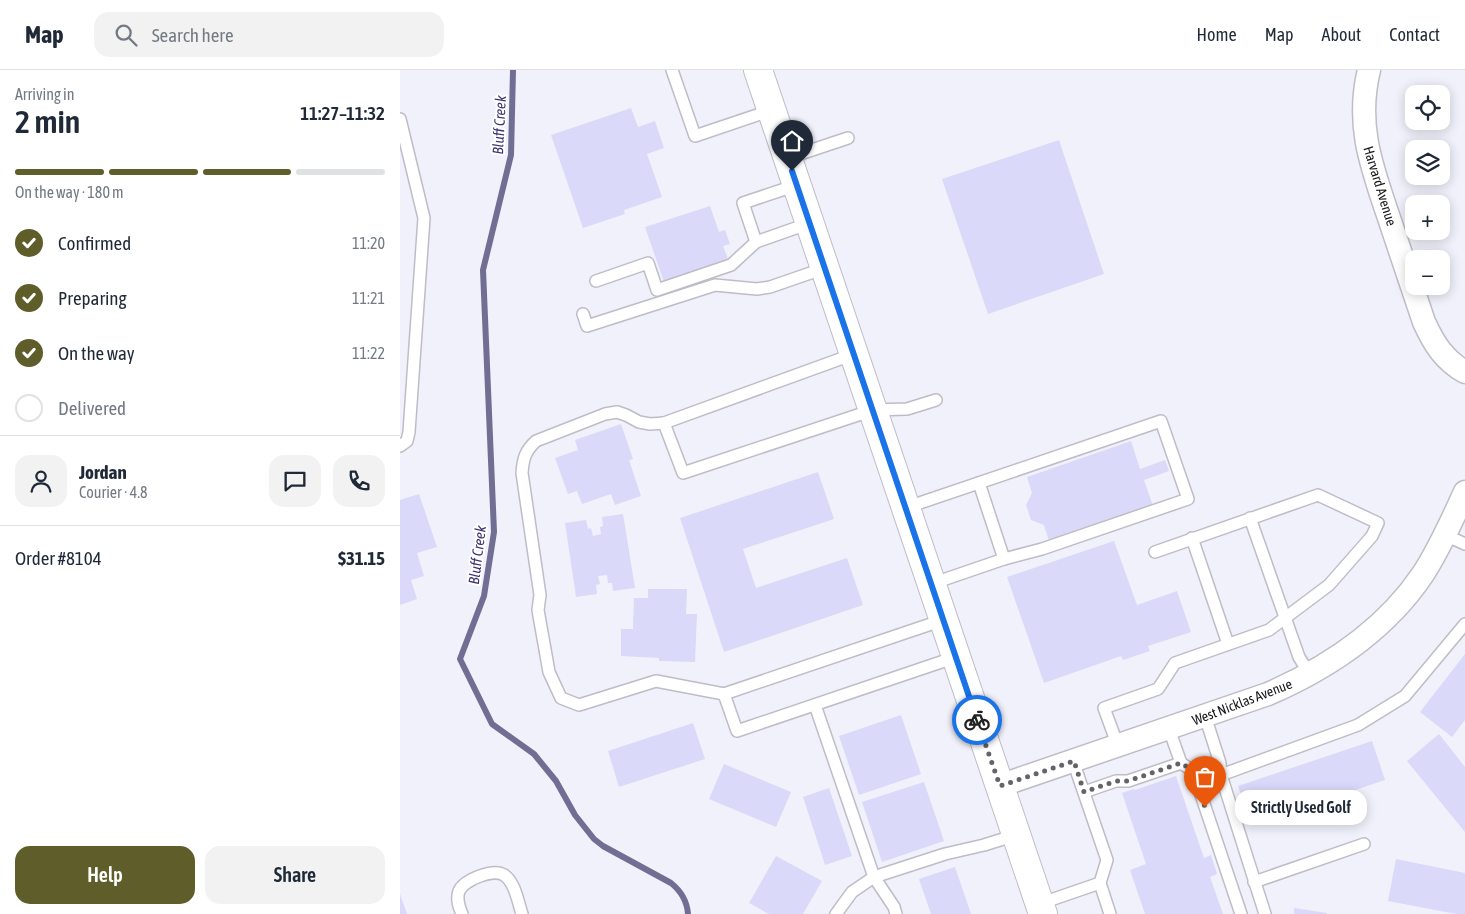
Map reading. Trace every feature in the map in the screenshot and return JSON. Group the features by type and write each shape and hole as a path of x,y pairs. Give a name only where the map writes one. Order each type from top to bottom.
{"main road":[{"path":"758,70 1041,909"}],"street":[{"name":"Harvard Avenue","path":"1369,70 1364,92 1363,114 1366,143 1373,172 1424,322 1440,352 1452,365 1465,372"},
{"name":"West Nicklas Avenue","path":"1000,786 1268,694 1310,675 1352,647 1395,609 1422,575 1455,539 1465,492"}],"lane":[{"path":"672,70 694,136 772,110"},
{"path":"400,119 424,218 409,432 406,441 400,446"},
{"path":"788,158 848,138"},
{"path":"756,242 743,203 797,185"},
{"path":"596,281 648,263 657,290 731,265 756,242 810,223"},
{"path":"583,314 587,326 715,285 735,288 764,288 825,268"},
{"path":"854,354 664,423 650,424 639,422 617,412 605,414 536,441 526,449 523,460 523,487 540,595 538,610 549,672 561,698 579,705 656,681 724,694 943,620"},
{"path":"664,423 683,473 872,410 907,410 936,400"},
{"path":"905,508 1161,421 1185,490 1188,499 1042,549 1004,559 931,584"},
{"path":"979,483 1004,559"},
{"path":"1118,746 1104,708 1158,689 1175,663 1269,630 1329,584 1372,536 1378,523 1318,495 1155,552"},
{"path":"1250,518 1299,657 1310,675"},
{"path":"1192,538 1228,644"},
{"path":"1221,776 1358,725 1405,696 1465,624"},
{"path":"724,694 737,731 956,657"},
{"path":"815,705 874,877 894,907 896,914"},
{"path":"1205,716 1220,763 1221,776 1265,914"},
{"path":"1169,728 1181,763 1193,771 1241,914"},
{"path":"1074,761 1107,860 1100,883 1110,914"},
{"path":"1084,792 1116,781 1128,781 1181,763"},
{"path":"836,914 852,892 874,877 945,854 1016,835"},
{"path":"1254,882 1364,844"},
{"path":"462,914 458,897 459,890 464,884 470,880 498,872 512,885 522,914"},
{"path":"1041,909 1100,883"}],"building":[{"path":"631,108 638,127 655,121 664,148 647,154 662,197 624,210 625,214 583,228 551,135"},
{"path":"1059,140 1104,274 988,314 942,179"},
{"path":"710,206 719,232 725,230 730,244 723,246 728,259 664,282 645,227"},
{"path":"621,424 633,459 629,460 641,496 615,505 611,494 582,504 577,491 568,494 555,458 578,450 575,440"},
{"path":"1131,441 1140,469 1165,460 1169,471 1144,480 1153,506 1049,541 1044,525 1031,520 1026,505 1032,493 1027,477"},
{"path":"818,472 834,519 743,549 756,588 847,558 863,605 724,652 680,518"},
{"path":"419,494 437,547 417,553 424,576 411,580 417,599 400,605 400,500"},
{"path":"623,514 635,588 613,591 612,583 608,583 607,575 598,576 600,584 596,585 597,594 576,597 565,523 586,520 588,529 591,528 593,536 601,534 600,527 603,526 602,517"},
{"path":"1114,541 1137,605 1177,591 1191,632 1148,646 1150,651 1123,660 1121,656 1044,683 1007,577"},
{"path":"648,589 687,589 686,614 697,614 695,662 659,661 659,658 621,656 621,629 633,629 634,598 648,598"},
{"path":"1465,654 1465,720 1452,737 1420,712"},
{"path":"901,715 921,774 859,795 839,736"},
{"path":"693,723 705,759 619,787 608,751"},
{"path":"1439,734 1465,767 1465,832 1407,761"},
{"path":"1372,741 1385,780 1252,825 1238,786"},
{"path":"724,764 791,792 776,827 709,799"},
{"path":"1176,776 1204,858 1211,855 1217,874 1210,877 1223,914 1145,914 1130,870 1146,864 1122,793"},
{"path":"924,782 944,841 882,862 862,802"},
{"path":"829,788 852,856 825,865 803,797"},
{"path":"776,856 822,881 803,914 769,914 749,903"},
{"path":"1396,859 1465,873 1465,914 1388,901"},
{"path":"955,867 971,914 931,914 919,879"},
{"path":"400,894 407,914 400,914"},
{"path":"1294,908 1327,913 1327,914 1294,914"}],"waterway":[{"name":"Bluff Creek","path":"513,70 511,155 483,270 494,532 484,596 460,659 492,724 534,754 556,781 575,815 594,839 603,846 671,883 683,897 688,914"}],"way so far":[{"path":"977,720 1000,786 1074,761 1084,792 1116,781 1128,781 1181,763 1193,771 1205,807"}],"place":[{"name":"Strictly Used Golf","path":"1205,807"}],"route":[{"path":"792,171 977,720"}]}
